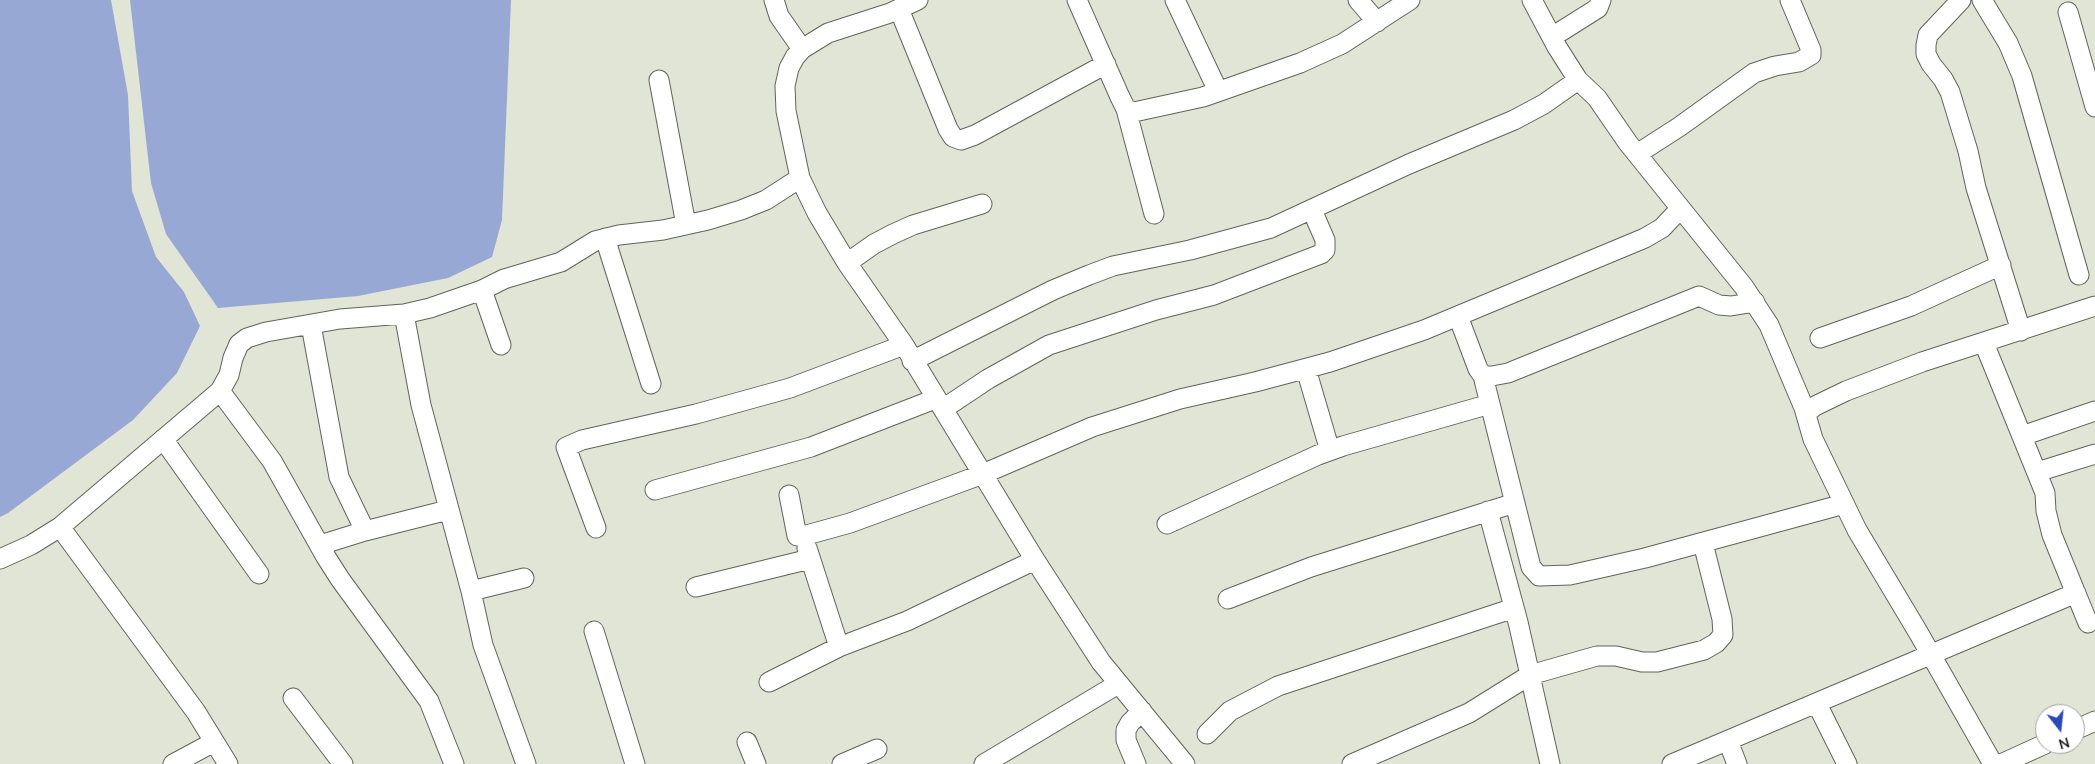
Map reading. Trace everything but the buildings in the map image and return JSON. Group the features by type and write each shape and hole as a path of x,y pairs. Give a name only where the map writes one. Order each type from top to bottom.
{"street":[{"path":"774,0 778,16 802,49"},
{"path":"918,0 900,9 879,8 802,49 795,57 789,68 785,86 786,111 800,178 817,213 847,263 908,353 1034,560 1101,662 1185,764"},
{"path":"1077,0 1126,108 1154,214"},
{"path":"1175,0 1218,92"},
{"path":"1358,0 1377,22"},
{"path":"1126,108 1134,112 1154,109 1218,92 1300,64 1342,44 1410,0"},
{"path":"1532,0 1578,80 1645,149 1680,209 1755,302 1769,325 1806,413 1813,439 1857,530 1931,654 1993,764"},
{"path":"1645,149 1754,74 1775,66 1799,62 1811,56 1811,50 1790,0"},
{"path":"1961,0 1928,35 1926,54 1931,64 1944,79 1950,92 1968,151 1976,188 2021,331"},
{"path":"1982,0 2008,43 2022,76 2079,275"},
{"path":"1552,37 1600,4"},
{"path":"900,9 948,129 953,137 961,140 975,135 1106,64"},
{"path":"2068,12 2095,106"},
{"path":"659,80 686,225"},
{"path":"596,528 566,447 582,440 696,414 908,353 1113,266 1190,250 1270,228 1409,164 1514,120 1544,104 1578,80"},
{"path":"0,558 30,545 60,527 220,390 228,375 232,358 239,344 247,338 266,332 340,319 404,314 430,308 482,290 504,279 561,262 595,241 686,225 741,210 766,200 800,178"},
{"path":"847,263 874,244 913,225 982,204"},
{"path":"789,495 797,536 850,523 983,474 1092,427 1180,399 1306,369 1424,330 1645,238 1662,228 1680,209"},
{"path":"655,490 810,447 939,404 1049,345 1156,310 1214,295 1321,254 1325,250 1325,240 1312,210"},
{"path":"605,238 651,384"},
{"path":"1820,338 1911,306 2001,265"},
{"path":"482,290 501,345"},
{"path":"1483,376 1508,373 1699,296 1719,305 1731,306 1755,302"},
{"path":"1806,413 1815,406 1846,391 1922,362 2095,306"},
{"path":"404,314 421,405 484,645 526,764"},
{"path":"1458,316 1478,369 1483,376 1531,567 1539,576 1570,575 1703,543 1844,504"},
{"path":"311,324 339,477 365,531"},
{"path":"1984,343 2045,493 2046,511 2052,535 2084,598 2088,623"},
{"path":"1306,369 1330,451"},
{"path":"220,390 272,461 340,579 429,701 454,764"},
{"path":"1167,524 1330,451 1490,404"},
{"path":"2022,436 2095,411"},
{"path":"163,439 259,574"},
{"path":"2037,472 2095,454"},
{"path":"1228,599 1311,567 1515,503"},
{"path":"320,545 365,531 448,510"},
{"path":"1488,511 1514,608 1550,764"},
{"path":"60,527 150,647 196,712 228,764"},
{"path":"803,536 839,647"},
{"path":"1352,764 1469,714 1530,675 1597,656 1616,656 1642,662 1657,662 1704,650 1723,635 1722,619 1703,543"},
{"path":"696,587 810,559"},
{"path":"769,682 839,647 907,621 1034,560"},
{"path":"471,591 524,578"},
{"path":"1672,764 1728,742 1931,654 2084,598"},
{"path":"1207,734 1230,711 1278,686 1514,608"},
{"path":"594,631 636,764"},
{"path":"984,764 1118,684"},
{"path":"292,698 343,764"},
{"path":"1817,704 1847,764"},
{"path":"1136,764 1126,740 1126,730 1142,711"},
{"path":"173,764 214,742"},
{"path":"747,742 756,764"},
{"path":"1728,742 1736,764"},
{"path":"842,764 877,749"},
{"path":"2001,764 2035,749"}],"water":[{"path":"0,0 111,0 128,95 132,191 156,257 184,292 200,326 177,373 133,420 0,517"},
{"path":"130,0 511,0 502,220 492,257 448,278 358,296 218,308 166,234 151,183"}]}
